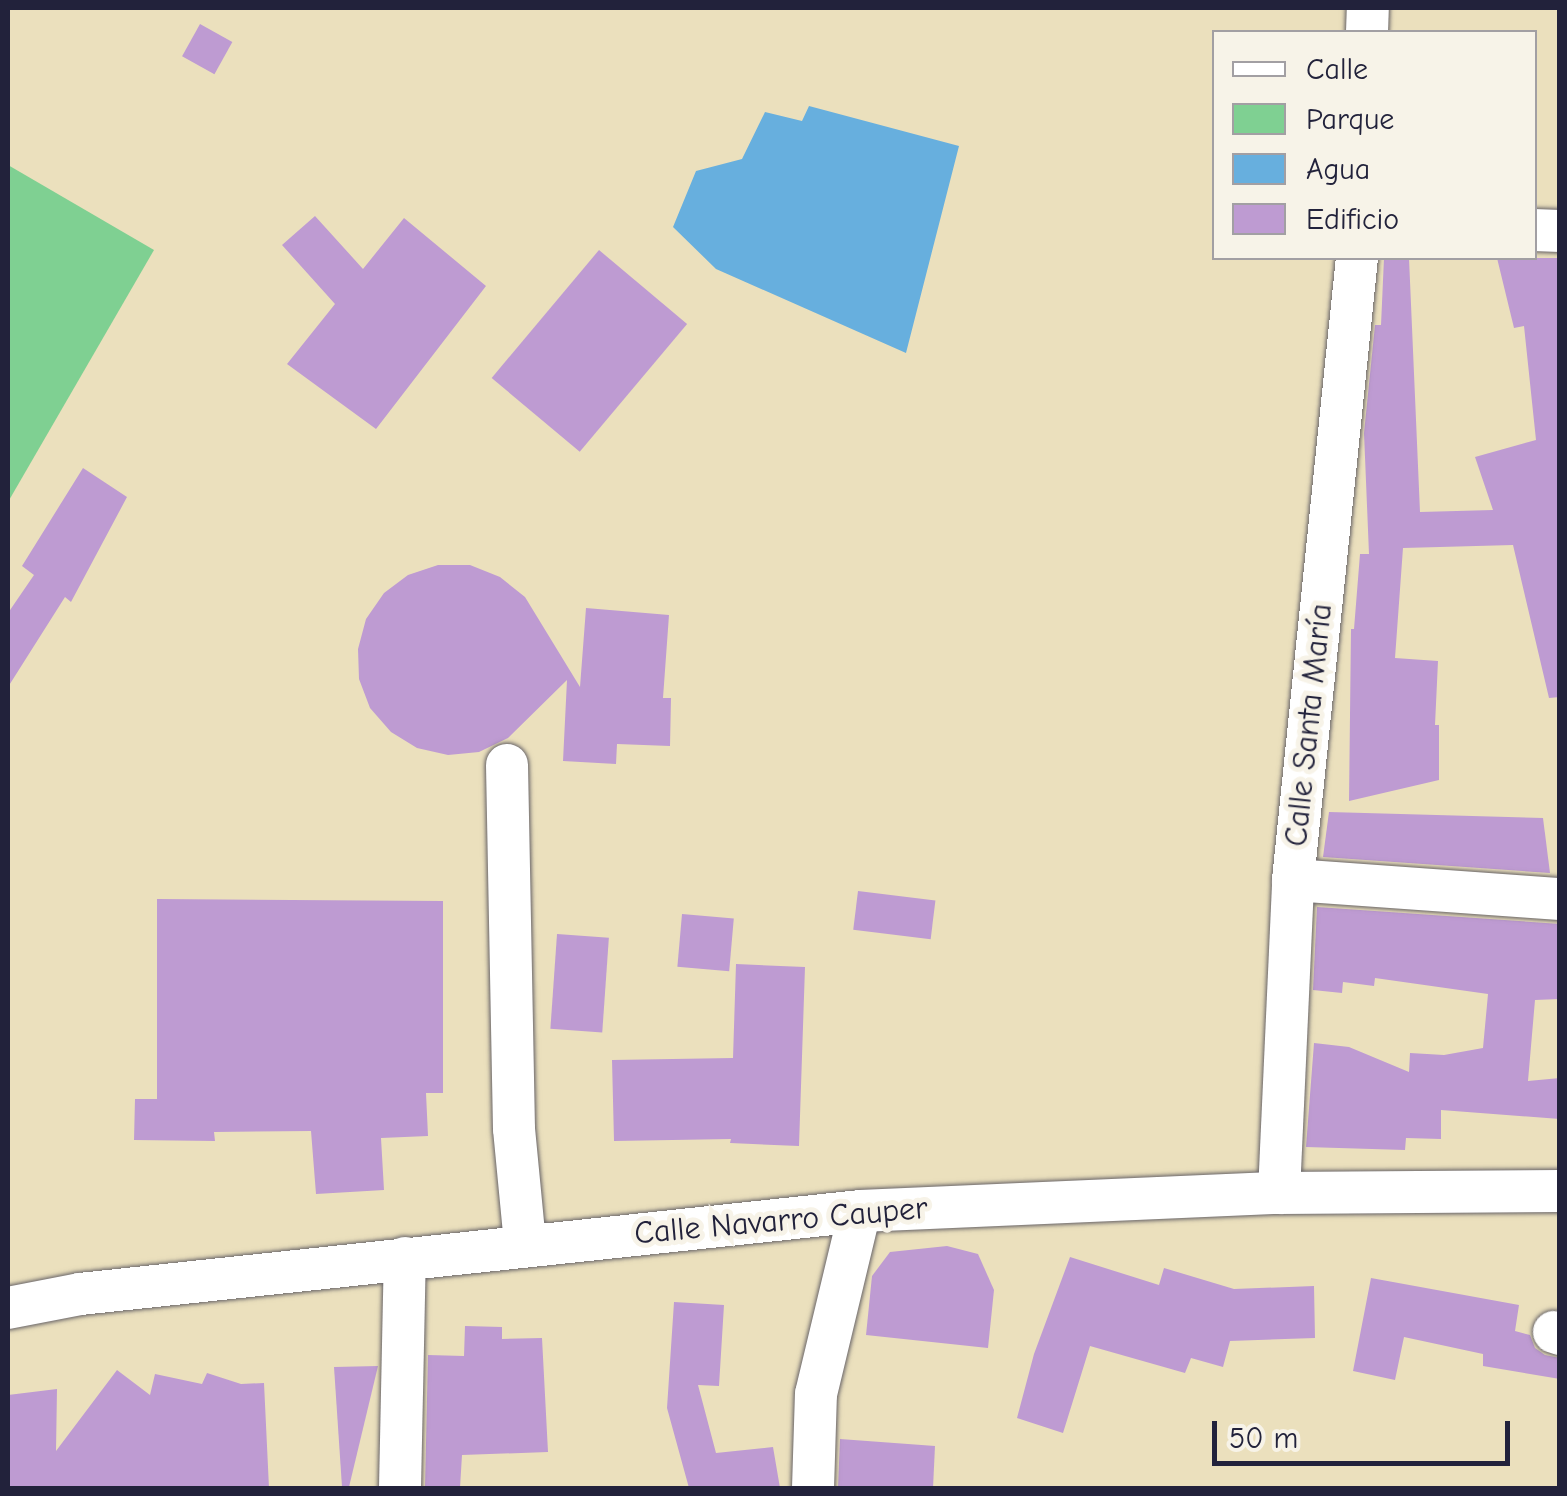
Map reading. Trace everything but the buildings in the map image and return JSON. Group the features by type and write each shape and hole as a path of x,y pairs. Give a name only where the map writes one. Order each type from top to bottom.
{"street":[{"name":"Calle Santa María","path":"1279,1193 1293,880 1357,260"},
{"path":"508,765 514,1129 525,1244"},
{"path":"1293,880 1560,900"},
{"name":"Calle Navarro Cauper","path":"8,1308 80,1294 860,1211 1279,1193 1560,1191"},
{"path":"812,1488 816,1394 860,1211"},
{"path":"400,1488 406,1258"}],"green space":[{"path":"8,165 154,250 8,502"}],"water":[{"path":"809,106 959,146 906,353 716,269 673,227 696,171 742,159 765,112 802,121"}]}
